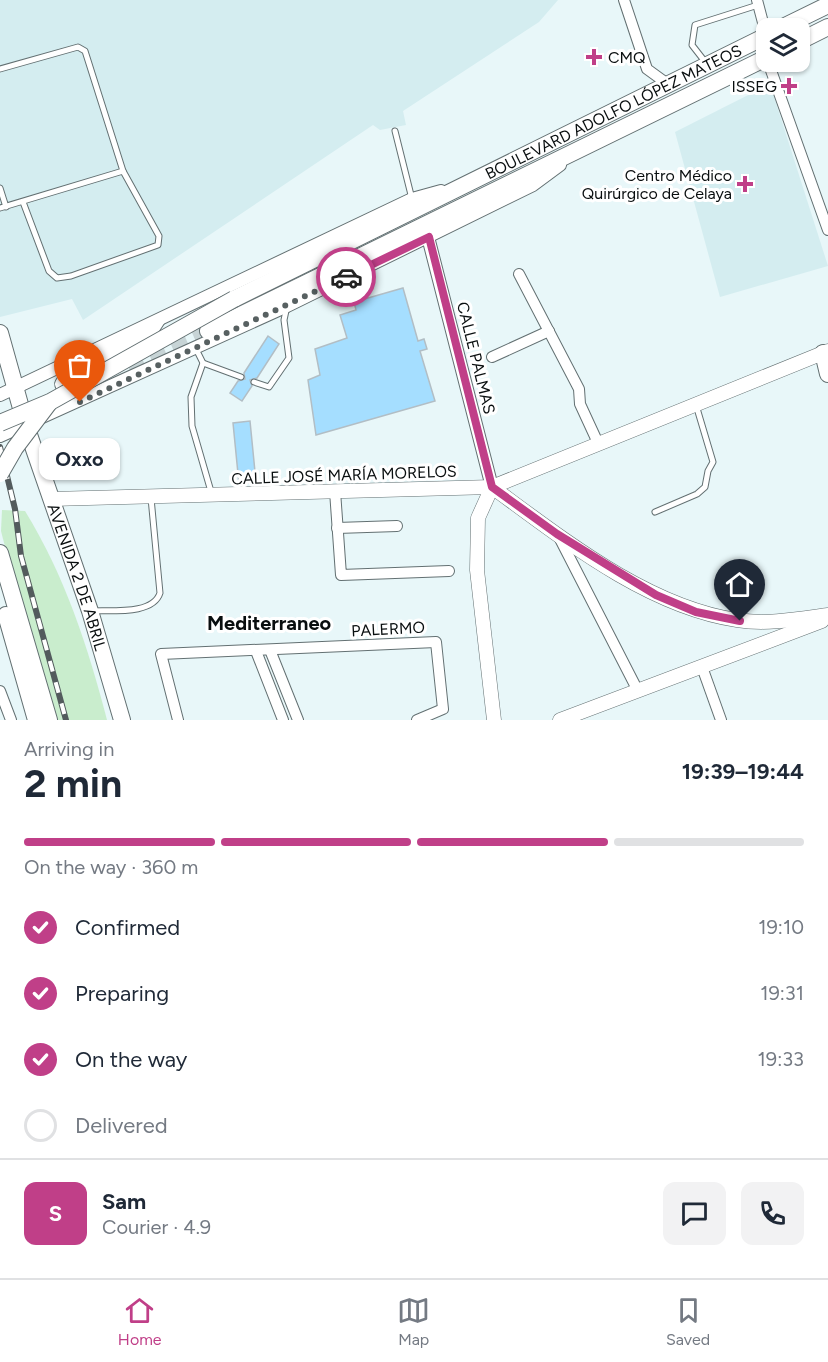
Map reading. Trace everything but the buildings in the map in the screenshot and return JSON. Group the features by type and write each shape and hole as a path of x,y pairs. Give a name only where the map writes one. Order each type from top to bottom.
{"main road":[{"path":"801,18 828,5"},
{"path":"810,36 828,27"},
{"name":"BOULEVARD ADOLFO LÓPEZ MATEOS","path":"0,423 50,402 234,298 756,40"},
{"name":"BOULEVARD ADOLFO LÓPEZ MATEOS","path":"208,331 756,65"},
{"name":"AVENIDA 2 DE ABRIL","path":"0,333 7,392 26,426 90,611 122,720"},
{"path":"825,352 828,374"},
{"name":"CALLE JOSÉ MARÍA MORELOS","path":"51,500 492,487 598,442 825,352"},
{"path":"0,474 15,447 50,402"},
{"path":"494,720 477,570 478,518 492,487 557,534 656,595 696,612 740,621 828,617"},
{"path":"0,553 49,720"},
{"path":"0,593 36,720"},
{"path":"560,720 828,617"}],"street":[{"path":"624,0 647,69 669,85"},
{"path":"758,2 762,18"},
{"path":"771,72 828,230"},
{"name":"BOULEVARD ADOLFO LÓPEZ MATEOS","path":"0,436 196,349 429,237 533,185 585,147"},
{"name":"BOULEVARD ADOLFO LÓPEZ MATEOS","path":"7,392 411,199 460,187"},
{"name":"CALLE PALMAS","path":"429,237 492,487"},
{"path":"519,274 579,389 580,404 598,442"},
{"path":"116,386 94,387 75,396 66,395 61,384 71,371 150,334 159,319"},
{"path":"492,357 549,331"},
{"path":"335,491 340,575 449,571"},
{"path":"337,528 397,526"},
{"path":"557,534 638,691"},
{"name":"PALERMO","path":"178,720 161,654 436,642 443,709 417,720"},
{"path":"270,650 298,720"},
{"path":"256,651 283,720"},
{"path":"702,667 721,720"},
{"path":"0,691 11,720"}],"lane":[{"path":"708,65 692,45 695,26 758,2"},
{"path":"0,69 78,47 85,51 123,171 159,236 159,245 71,276 57,278 49,272 24,202"},
{"path":"395,131 411,199"},
{"path":"0,188 3,207 123,171"},
{"path":"255,382 269,387 289,358 284,320 287,306"},
{"path":"196,349 203,363 241,377"},
{"path":"203,363 191,397 192,426 212,495"},
{"path":"655,512 697,494 705,487 708,471 714,462 696,404"},
{"path":"90,611 148,607 158,601 160,593 151,497"}],"shaded area":[{"path":"0,0 558,0 539,22 403,111 406,125 380,130 373,125 83,320 72,299 0,317"},
{"name":"Centro Médico Quirúrgico de Celaya","path":"770,84 828,266 720,297 675,132"}],"green space":[{"path":"2,510 25,511 52,561 74,612 107,720 49,720 1,531"}],"tunnel":[{"path":"128,366 208,331"}],"railway":[{"path":"0,447 15,509 21,556 66,720"}],"way so far":[{"path":"80,402 346,277"}],"place":[{"name":"CMQ","path":"594,57"},
{"name":"ISSEG","path":"789,86"},
{"name":"Centro Médico Quirúrgico de Celaya","path":"745,184"},
{"name":"Oxxo","path":"80,402"}],"district":[{"name":"Mediterraneo","path":"269,623"}],"route":[{"path":"346,277 429,237 492,487 557,534 656,595 696,612 740,621"}]}
